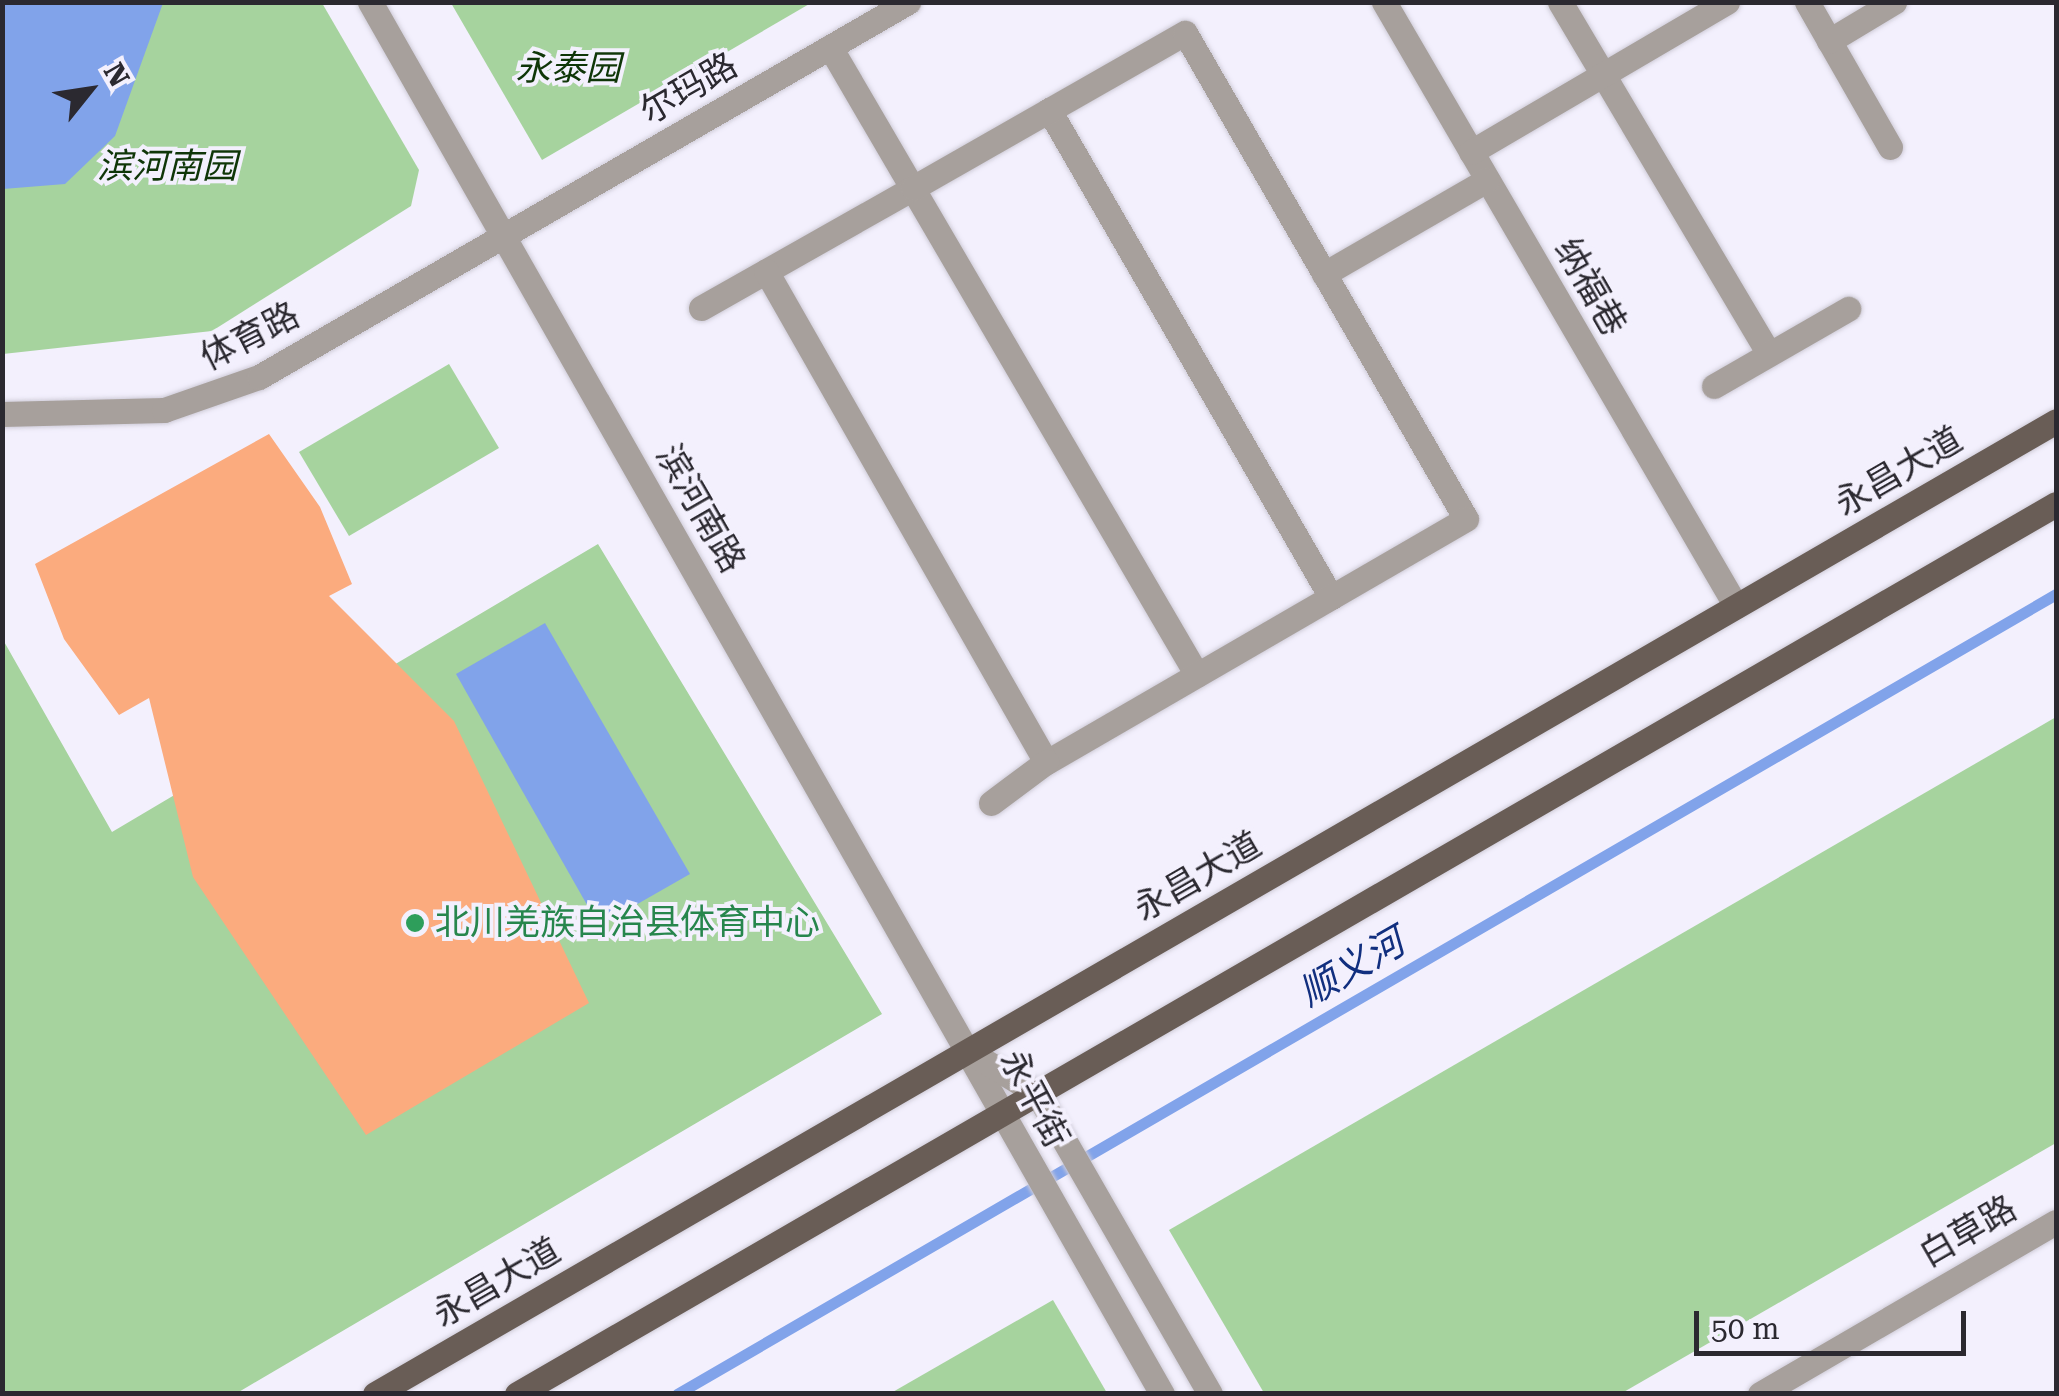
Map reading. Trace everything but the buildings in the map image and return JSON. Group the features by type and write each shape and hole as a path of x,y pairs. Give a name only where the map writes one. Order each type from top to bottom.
{"main road":[{"name":"永昌大道","path":"375,1394 2056,421"},
{"path":"517,1394 2056,504"}],"street":[{"name":"滨河南路","path":"370,2 968,1051"},
{"name":"尔玛路","path":"504,236 908,2"},
{"name":"纳福巷","path":"1384,2 1736,606"},
{"path":"1560,2 1769,354"},
{"path":"1471,152 1727,2"},
{"path":"1807,2 1890,148"},
{"path":"1829,41 1894,2"},
{"path":"701,308 1184,34 1466,519 1046,762 991,802"},
{"path":"830,48 1197,674"},
{"path":"1050,110 1331,598"},
{"path":"1324,274 1487,180"},
{"name":"体育路","path":"2,414 164,410 212,398 504,236"},
{"path":"766,271 1046,762"},
{"path":"1714,386 1848,309"},
{"name":"永平街","path":"968,1051 1037,1093 1210,1394"},
{"name":"永平街","path":"968,1051 1022,1153 1162,1394"},
{"name":"白草路","path":"1760,1394 2056,1222"}],"green space":[{"name":"滨河南园","path":"3,3 322,3 419,170 411,206 212,331 3,354"},
{"name":"永泰园","path":"451,3 811,3 542,160"},
{"path":"449,364 499,448 349,536 299,452"},
{"name":"北川羌族自治县体育中心","path":"598,544 882,1014 237,1393 3,1393 2,638 112,832"},
{"path":"2056,717 2056,1143 1622,1393 1264,1393 1169,1230"},
{"path":"1053,1300 1107,1393 891,1393"}],"water":[{"path":"3,2 163,3 115,136 65,184 3,189"},
{"path":"545,623 690,874 599,926 456,674"}],"waterway":[{"name":"顺义河","path":"677,1394 2056,594"}],"place":[{"name":"北川羌族自治县体育中心","path":"415,923"}]}
